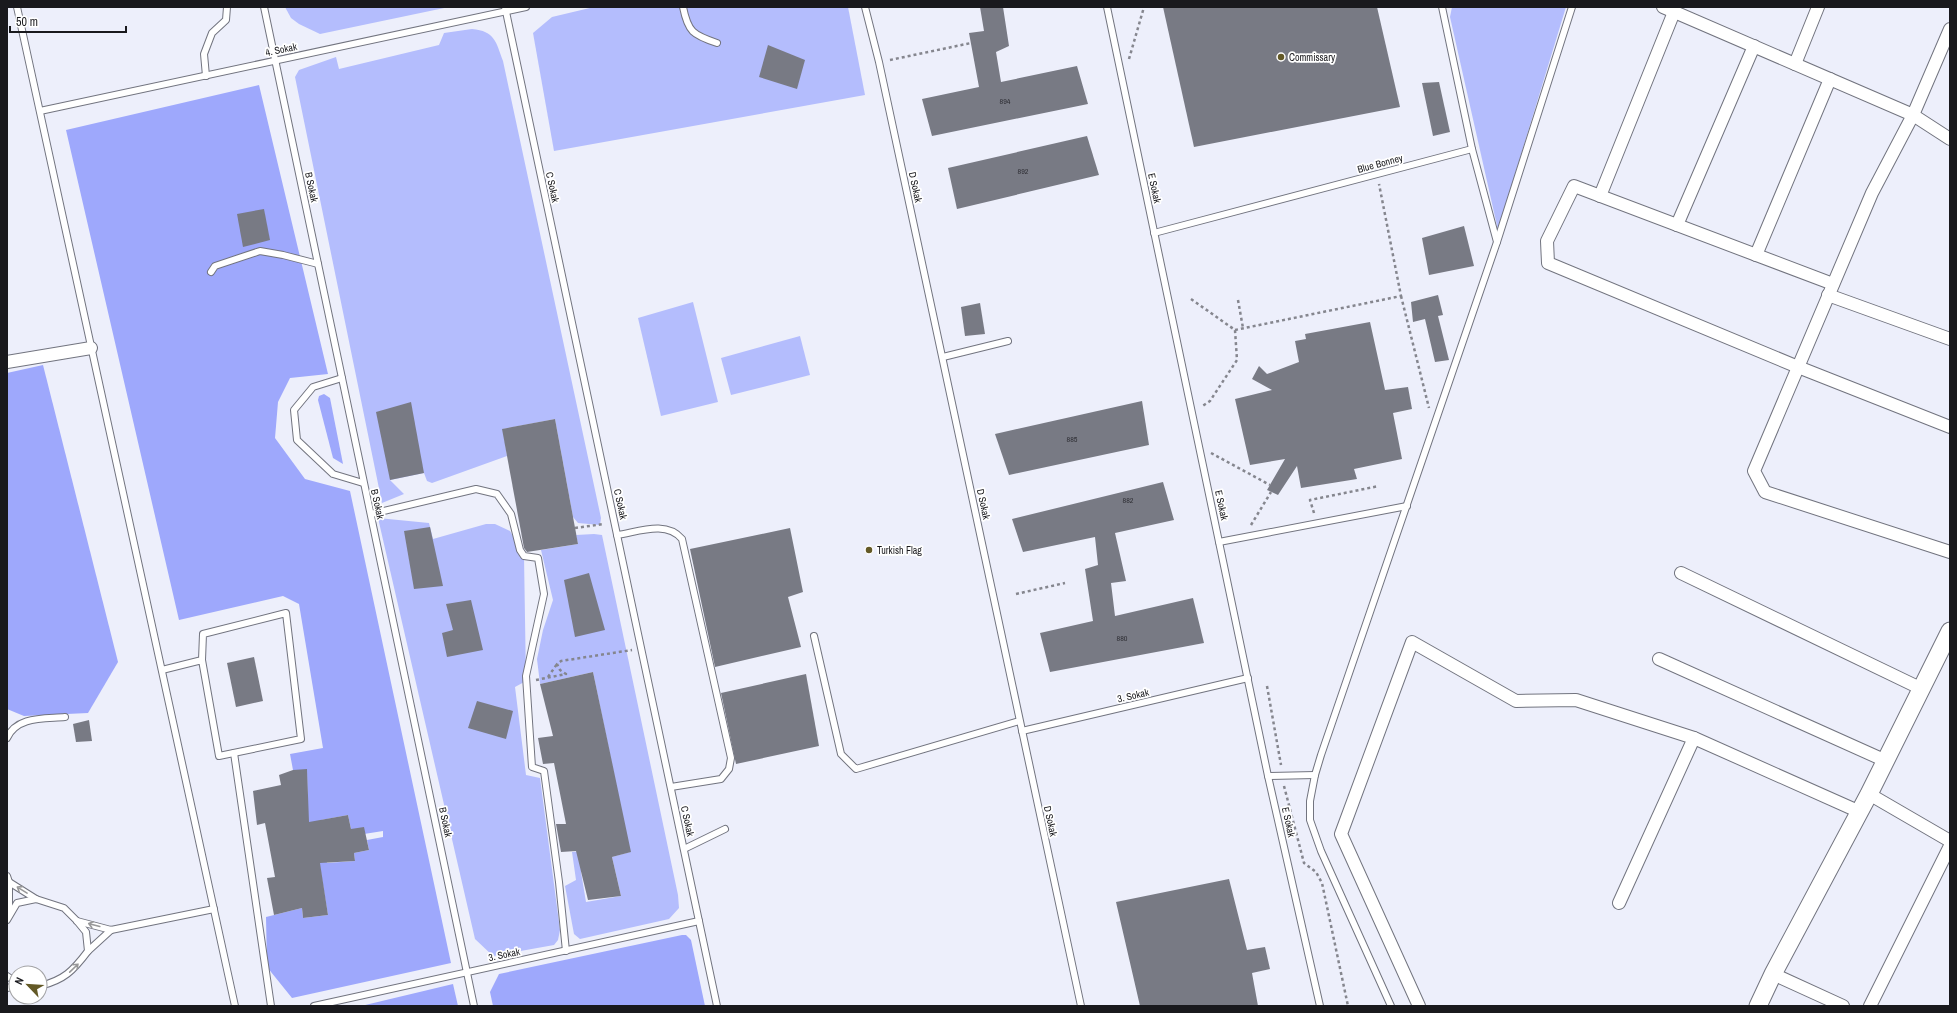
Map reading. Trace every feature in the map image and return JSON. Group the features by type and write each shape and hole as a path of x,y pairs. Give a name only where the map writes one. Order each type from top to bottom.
{"main road":[{"path":"1758,1006 1773,974 1860,812 1950,632"}],"street":[{"path":"1663,7 1913,115 1950,139"},
{"path":"1796,64 1818,7"},
{"path":"1600,196 1674,12"},
{"path":"1950,30 1913,115 1872,193 1754,471 1765,492 1950,552"},
{"path":"1677,225 1754,46"},
{"path":"1756,255 1830,79"},
{"path":"1833,284 1574,186 1547,241 1548,263 1798,367 1950,427"},
{"path":"1828,295 1950,338"},
{"path":"7,362 91,348"},
{"path":"1681,573 1922,689"},
{"path":"1419,1006 1341,834 1412,642 1516,701 1576,700 1694,738 1860,812"},
{"path":"1659,659 1886,761"},
{"path":"1619,903 1694,738"},
{"path":"1869,794 1950,841"},
{"path":"1870,1006 1950,846"},
{"path":"1773,974 1843,1006"}],"lane":[{"path":"17,7 235,1006"},
{"path":"206,76 204,54 212,33 226,20 227,7"},
{"name":"B Sokak","path":"264,7 474,1006"},
{"name":"4. Sokak","path":"40,111 275,61 505,9 526,7"},
{"path":"683,7 686,23 696,36 717,43"},
{"name":"D Sokak","path":"865,7 879,62 943,357 1081,1006"},
{"name":"E Sokak","path":"1107,7 1268,776 1320,1006"},
{"path":"1442,7 1472,149 1497,242"},
{"path":"1391,1006 1321,851 1310,820 1310,801 1315,774 1497,242 1572,7"},
{"name":"C Sokak","path":"505,9 717,1006"},
{"name":"Blue Bonney","path":"1154,233 1472,149"},
{"path":"211,272 215,266 260,251 318,264"},
{"path":"943,357 1008,342"},
{"path":"342,378 313,387 294,410 297,440 333,474 363,483"},
{"path":"370,514 476,489 497,494 511,514 520,550 524,556 538,558 544,594 526,676 532,767 544,771 559,882 566,951"},
{"path":"1219,542 1407,506"},
{"path":"617,535 663,528 676,532 682,539 731,758 729,769 721,779 671,787"},
{"path":"286,613 301,738 219,756 202,660 203,634 286,613"},
{"path":"814,636 841,754 856,769 1020,721"},
{"path":"162,670 202,660"},
{"name":"3. Sokak","path":"1022,731 1248,678"},
{"path":"7,738 16,725 28,720 65,716"},
{"path":"234,753 271,1006"},
{"path":"1268,776 1315,774"},
{"path":"684,849 725,829"},
{"path":"8,879 36,899 64,908 78,921 86,932 88,951"},
{"path":"8,879 8,917"},
{"path":"8,917 17,903 36,899"},
{"path":"78,921 111,930 214,909"},
{"name":"3. Sokak","path":"314,1006 699,921"},
{"path":"48,984 57,982 74,969 88,951 111,930"}],"path":[{"path":"1121,74 1131,57 1144,7"},
{"path":"879,62 971,43"},
{"path":"1376,174 1401,296 1434,428"},
{"path":"1191,299 1235,330 1401,296"},
{"path":"1238,300 1243,328"},
{"path":"1192,413 1210,401 1237,360 1235,330"},
{"path":"1199,446 1270,485"},
{"path":"1317,523 1310,500 1379,486"},
{"path":"1244,537 1271,492"},
{"path":"575,528 614,523"},
{"path":"1016,594 1065,583"},
{"path":"548,677 557,664 561,661 641,649"},
{"path":"526,682 566,674 560,670 557,664"},
{"path":"1267,686 1288,804 1304,863 1316,872 1322,883 1348,1006"}],"shaded area":[{"path":"285,7 449,7 320,34 299,24 291,18"},
{"path":"594,7 848,7 865,95 554,151 533,33 552,17"},
{"path":"1452,7 1566,7 1498,230 1450,17"},
{"path":"472,29 486,32 494,39 503,61 601,518 600,525 578,523 573,517 555,419 503,429 507,456 432,483 427,481 424,473 390,480 404,494 382,503 295,77 299,70 336,57 339,69 439,45 444,33"},
{"path":"259,85 328,374 290,378 278,402 275,438 305,479 350,491 451,963 292,998 267,967 266,917 302,908 303,918 328,915 317,849 324,846 327,863 355,861 354,853 369,850 367,840 383,837 383,831 364,834 351,829 348,815 321,820 322,835 297,840 308,818 307,770 293,770 290,754 323,748 299,604 283,596 179,620 66,130"},
{"path":"693,302 718,402 661,416 638,318"},
{"path":"800,336 810,375 731,395 721,358"},
{"path":"43,365 118,662 88,713 24,716 7,709 7,373"},
{"path":"324,394 330,398 343,464 333,458 318,400 319,396"},
{"path":"378,518 429,523 433,539 486,524 495,524 510,531 524,556 526,681 515,687 526,775 540,778 560,930 558,940 554,945 493,956 475,939"},
{"path":"576,535 602,535 678,895 679,908 669,919 580,939 574,934 565,886 576,880 572,852 583,851 581,872 586,902 621,896 612,857 630,852 593,672 540,684 537,659 543,630 553,600 541,550 578,544"},
{"path":"686,935 691,940 705,1006 493,1006 490,992 499,974"},
{"path":"453,984 458,1006 361,1006"}],"building":[{"path":"980,7 1003,7 1009,46 996,52 1001,82 1077,66 1088,104 932,136 922,99 979,87 969,33 984,31"},
{"name":"Commissary","path":"1163,7 1377,7 1400,107 1194,147"},
{"path":"768,45 805,60 797,89 759,77"},
{"path":"1439,82 1450,132 1433,136 1422,83"},
{"path":"1087,136 1099,175 957,209 948,168"},
{"path":"264,209 270,240 243,247 237,214"},
{"path":"1464,226 1474,266 1429,275 1422,238"},
{"path":"1438,295 1443,315 1438,316 1449,360 1435,362 1425,319 1413,322 1411,302"},
{"path":"980,303 985,334 965,336 961,307"},
{"path":"1370,322 1385,390 1408,387 1412,409 1393,413 1402,459 1354,469 1357,479 1301,488 1297,466 1278,495 1267,490 1285,459 1250,465 1235,399 1272,390 1252,379 1259,366 1267,374 1299,362 1295,341 1306,339 1305,334"},
{"path":"1142,401 1149,445 1009,475 995,434"},
{"path":"411,402 424,473 390,480 376,412"},
{"path":"555,419 578,544 527,552 524,548 502,429"},
{"path":"1163,482 1174,520 1115,533 1126,581 1111,583 1115,616 1193,598 1204,643 1050,672 1040,633 1093,621 1085,569 1098,565 1095,537 1023,552 1012,519"},
{"path":"430,527 443,586 414,589 404,531"},
{"path":"790,528 803,592 788,597 801,647 715,667 690,549"},
{"path":"589,573 605,630 575,637 564,580"},
{"path":"471,600 483,650 447,657 442,633 453,630 446,604"},
{"path":"254,657 263,701 236,707 227,663"},
{"path":"593,672 631,852 612,857 621,896 588,900 576,851 561,852 556,824 566,824 554,763 543,764 538,738 553,736 540,684"},
{"path":"806,674 819,746 736,764 721,693"},
{"path":"477,701 513,711 506,739 468,728"},
{"path":"89,720 92,741 76,742 73,724"},
{"path":"307,769 309,822 348,815 351,829 364,827 369,850 354,853 355,861 320,863 328,915 303,918 302,908 274,915 267,878 275,877 265,823 257,825 253,791 281,785 279,775 293,770"},
{"path":"1229,879 1247,950 1265,947 1270,969 1252,973 1258,1006 1140,1006 1116,902"}],"place":[{"name":"Commissary","path":"1281,57"},
{"name":"Turkish Flag","path":"869,550"}]}
